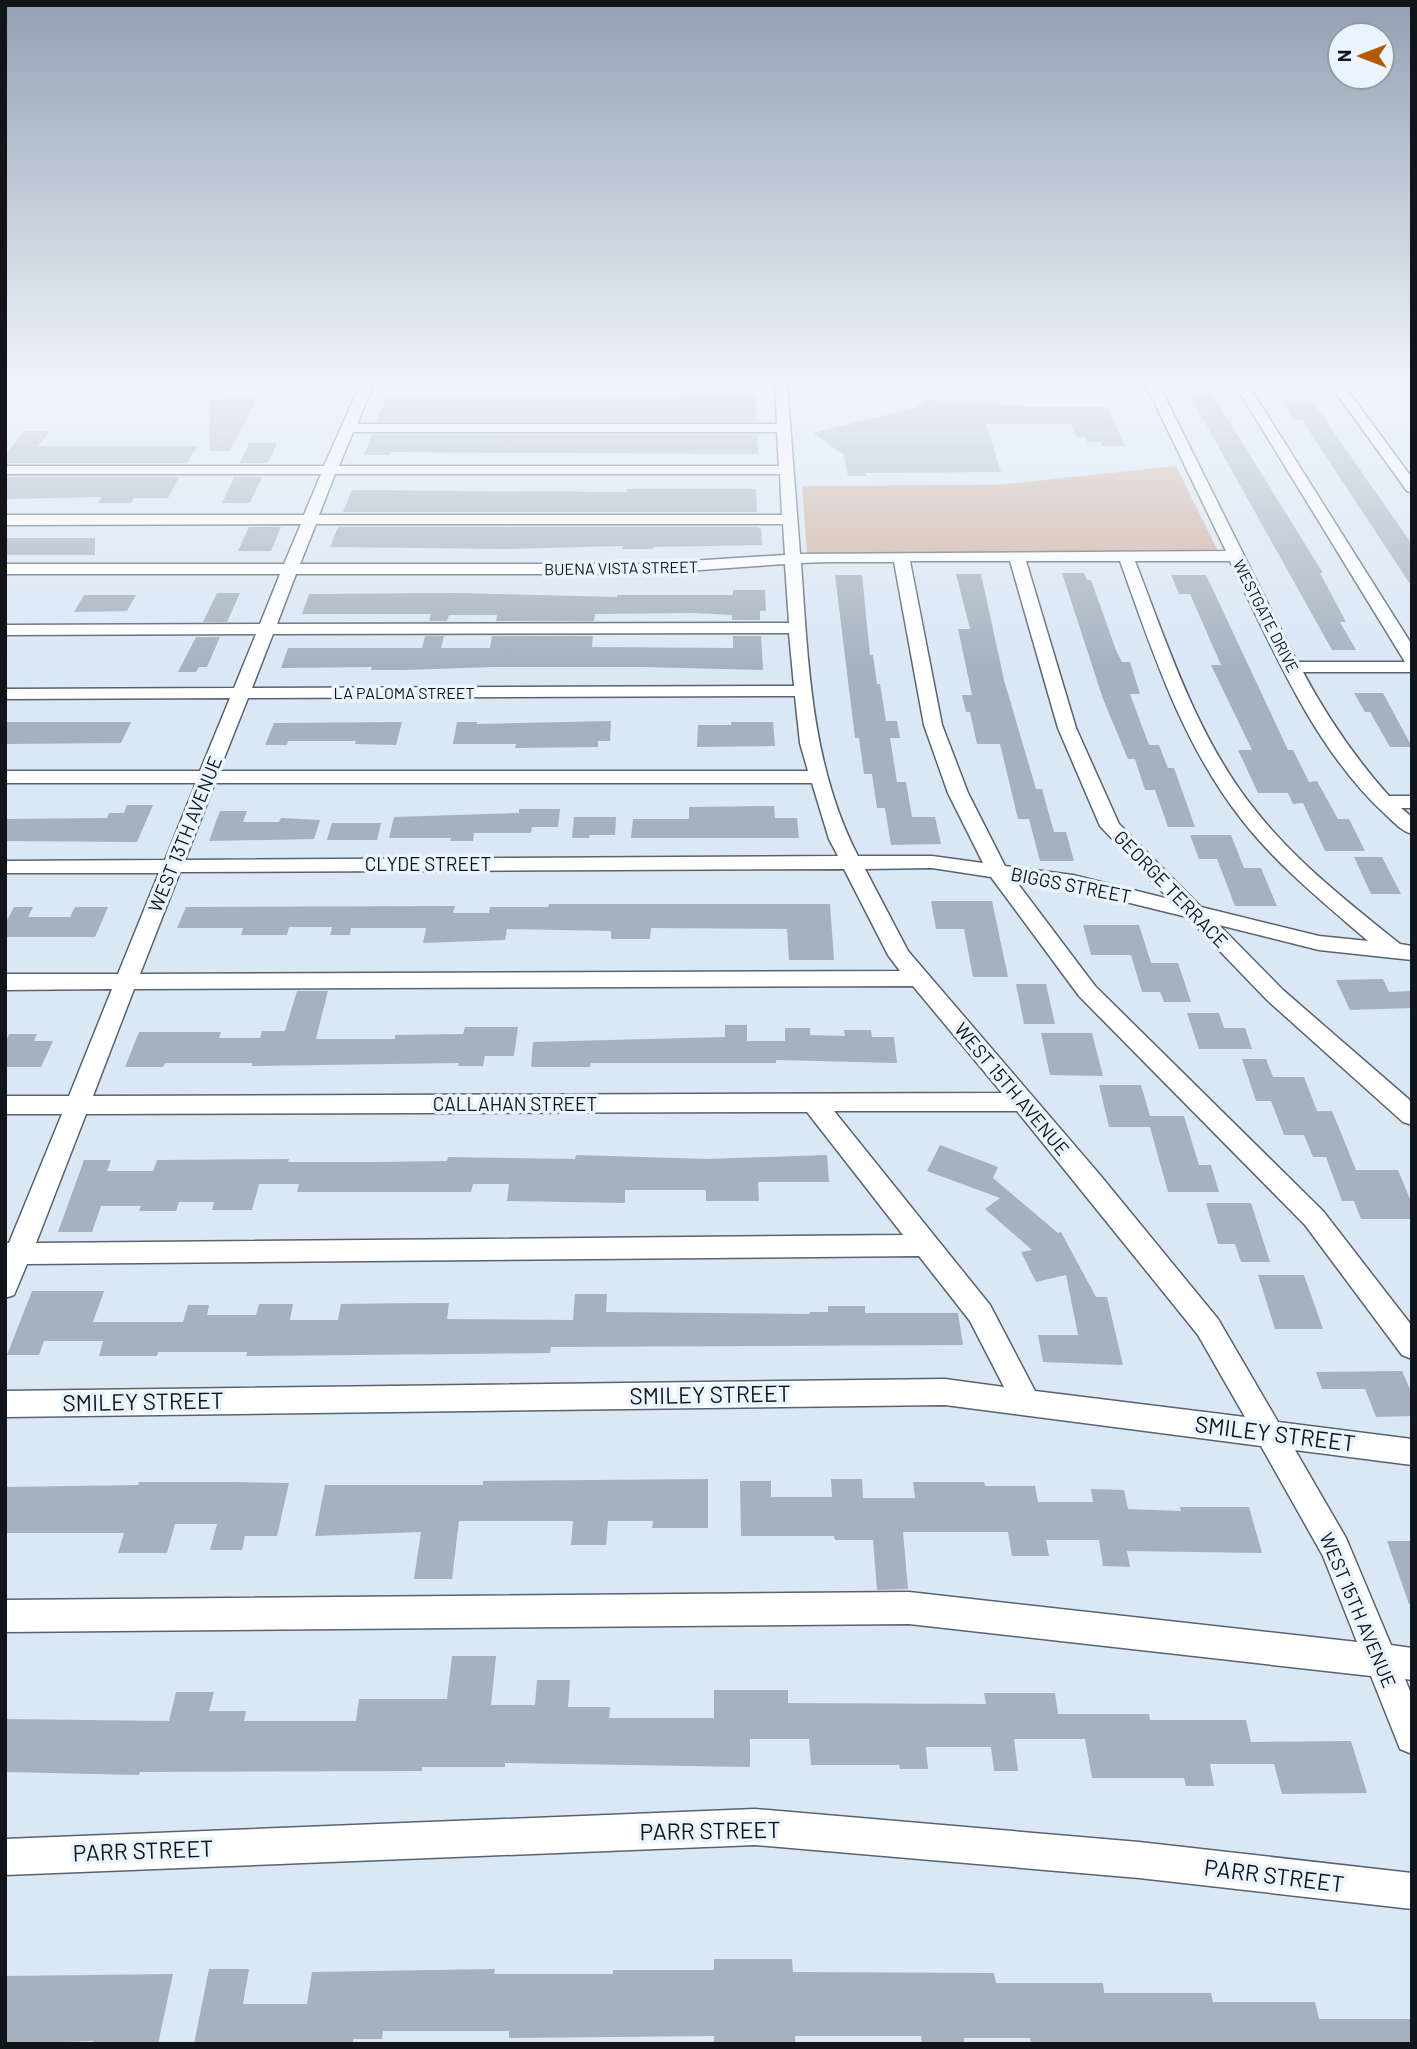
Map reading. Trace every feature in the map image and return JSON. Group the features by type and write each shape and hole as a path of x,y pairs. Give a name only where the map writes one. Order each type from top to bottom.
{"street":[{"name":"WEST 13TH AVENUE","path":"5,1287 12,1254 77,1105 326,479"},
{"name":"WEST 15TH AVENUE","path":"789,479 809,743 839,839 899,955 1024,1102 1208,1327 1335,1548 1396,1663 1412,1737"},
{"name":"WESTGATE DRIVE","path":"1198,479 1292,667 1332,739 1383,802 1412,828"},
{"path":"1299,479 1412,660"},
{"path":"5,520 791,519"},
{"name":"BUENA VISTA STREET","path":"5,569 643,569 794,560 1236,556"},
{"path":"1126,557 1176,687 1210,757 1247,814 1310,879 1406,956"},
{"path":"901,558 933,725 958,793 998,872 1087,991 1314,1218 1412,1347"},
{"name":"GEORGE TERRACE","path":"1017,558 1067,728 1110,826 1275,995 1412,1116"},
{"path":"5,630 798,628"},
{"path":"1292,667 1412,667"},
{"name":"LA PALOMA STREET","path":"5,694 803,691"},
{"path":"5,777 820,777"},
{"path":"1383,802 1412,802"},
{"name":"BIGGS STREET","path":"851,862 932,862 1073,882 1319,943 1406,956"},
{"name":"CLYDE STREET","path":"5,867 851,862"},
{"path":"5,982 918,978"},
{"name":"CALLAHAN STREET","path":"5,1105 1024,1102"},
{"path":"814,1103 979,1313 1026,1402"},
{"path":"12,1254 926,1245"},
{"name":"SMILEY STREET","path":"5,1404 946,1392 1412,1452"},
{"name":"PARR STREET","path":"5,1857 755,1826 1139,1860 1412,1891"}],"lane":[{"path":"5,1616 909,1608 1396,1663"}],"shaded area":[{"path":"1056,479 1182,479 1219,553 807,554 802,486 996,485"}],"building":[{"path":"5,479 178,479 168,498 134,498 131,503 98,503 102,497 5,499"},
{"path":"233,479 261,479 250,503 222,503"},
{"path":"1236,479 1264,479 1323,573 1320,573 1346,622 1340,622 1356,650 1332,650"},
{"path":"1341,479 1366,479 1412,544 1412,587"},
{"path":"627,489 756,489 757,512 343,512 352,490 627,492"},
{"path":"249,527 281,527 271,551 238,551"},
{"path":"338,527 758,527 761,529 762,545 652,549 622,549 623,546 505,549 330,547"},
{"path":"5,538 95,538 95,555 5,555"},
{"path":"1062,573 1084,573 1087,580 1091,580 1116,650 1122,662 1130,662 1140,694 1130,694 1149,745 1159,745 1168,768 1174,768 1195,827 1168,827 1155,790 1145,790 1135,759 1128,759 1103,699"},
{"path":"956,574 981,574 1004,680 1036,789 1042,789 1054,832 1066,832 1074,861 1040,861 1029,819 1018,819 1000,744 977,744 970,712 966,712 962,695 972,695 958,629 970,629"},
{"path":"835,575 862,575 870,655 873,655 886,721 897,721 900,738 890,738 897,782 906,782 912,817 935,817 941,844 891,845 885,808 877,808 872,774 864,774 859,738 855,738"},
{"path":"1171,575 1206,575 1288,750 1293,750 1309,782 1317,781 1338,819 1349,819 1365,851 1325,851 1303,803 1293,804 1288,793 1258,793 1238,750 1252,750 1211,665 1221,665 1190,594 1179,594"},
{"path":"733,590 765,590 766,611 760,611 760,620 732,620 732,615 694,613 595,614 594,621 496,621 497,615 449,615 447,621 429,621 431,614 302,614 309,594 456,593 617,597 733,595"},
{"path":"217,593 240,593 227,622 203,622"},
{"path":"84,595 136,595 127,611 74,612"},
{"path":"425,636 444,636 441,648 490,648 492,636 593,636 592,647 733,648 733,636 761,636 763,670 642,667 404,670 371,670 372,667 281,668 288,648 422,648"},
{"path":"196,637 220,637 207,667 199,667 196,672 178,672"},
{"path":"1354,693 1383,693 1412,747 1390,747 1370,712 1365,712"},
{"path":"611,721 610,741 598,741 598,747 515,748 516,744 453,744 457,722 477,724"},
{"path":"5,722 131,722 121,743 5,744"},
{"path":"402,722 396,745 355,744 356,741 288,741 287,745 265,745 274,723"},
{"path":"731,722 773,722 775,746 697,747 698,725 731,725"},
{"path":"127,805 153,805 137,842 5,841 5,819 107,818 109,813 124,813"},
{"path":"774,806 775,818 797,818 799,838 631,838 633,819 689,819 689,807"},
{"path":"519,809 560,809 558,827 532,827 531,833 474,833 473,841 450,841 451,838 389,838 394,817 519,813"},
{"path":"220,811 247,811 243,822 279,822 281,818 320,820 314,839 209,841"},
{"path":"574,817 616,817 615,835 572,838"},
{"path":"332,823 381,823 377,840 327,840"},
{"path":"1190,835 1231,835 1244,868 1261,868 1277,906 1235,906 1217,859 1199,859"},
{"path":"1354,857 1382,857 1401,894 1371,894"},
{"path":"931,901 992,901 1008,977 973,977 964,929 936,929"},
{"path":"549,904 830,904 834,960 789,960 787,929 651,928 650,939 611,939 611,931 507,929 505,940 423,943 426,928 351,928 350,935 330,935 332,927 289,927 287,935 241,935 243,928 177,928 186,907 455,906 453,913 489,913 490,907 548,907"},
{"path":"14,907 33,907 28,917 70,917 75,907 108,907 95,937 5,937 5,924"},
{"path":"1083,925 1139,925 1151,963 1178,963 1191,1002 1164,1002 1160,992 1142,992 1131,955 1091,955"},
{"path":"1383,979 1389,992 1412,991 1412,1008 1350,1010 1336,980"},
{"path":"1016,984 1046,984 1055,1024 1024,1024"},
{"path":"297,991 328,991 316,1039 395,1039 395,1035 463,1034 465,1027 518,1027 514,1056 485,1056 483,1066 458,1066 459,1063 252,1066 252,1063 165,1063 163,1067 125,1067 139,1032 221,1032 219,1038 260,1038 262,1031 285,1031"},
{"path":"1187,1013 1219,1013 1224,1028 1245,1028 1252,1049 1199,1049"},
{"path":"725,1025 747,1025 747,1041 785,1041 785,1028 810,1028 810,1035 845,1036 844,1030 871,1030 872,1037 894,1037 897,1063 776,1060 776,1063 591,1063 590,1067 531,1067 533,1042 725,1037"},
{"path":"1041,1033 1092,1033 1103,1076 1050,1075"},
{"path":"9,1034 37,1034 34,1041 53,1041 41,1067 5,1067 5,1043"},
{"path":"1242,1059 1266,1059 1273,1077 1304,1077 1317,1111 1332,1111 1356,1170 1398,1170 1412,1204 1412,1219 1361,1219 1354,1201 1342,1201 1326,1157 1313,1157 1304,1135 1284,1135 1271,1101 1256,1101"},
{"path":"1099,1085 1141,1085 1150,1116 1184,1116 1199,1165 1211,1165 1219,1192 1168,1192 1150,1127 1109,1127"},
{"path":"940,1145 998,1167 993,1178 1058,1233 1061,1232 1096,1297 1107,1297 1123,1365 1043,1362 1038,1335 1078,1335 1066,1275 1036,1282 1021,1252 1032,1250 985,1209 1000,1198 927,1171"},
{"path":"576,1155 707,1159 827,1155 829,1182 758,1182 759,1201 706,1201 706,1190 625,1190 625,1203 507,1201 509,1184 473,1184 471,1192 297,1192 299,1184 259,1184 252,1210 212,1210 214,1202 179,1202 176,1211 139,1211 141,1206 101,1206 92,1232 58,1232 84,1160 111,1160 107,1171 153,1171 157,1160 289,1159 288,1162 376,1162 447,1161 448,1157 575,1159"},
{"path":"1206,1203 1251,1203 1270,1262 1241,1262 1235,1244 1218,1244"},
{"path":"1258,1275 1304,1275 1323,1329 1275,1329"},
{"path":"32,1291 104,1291 93,1322 183,1322 188,1305 209,1305 207,1315 256,1315 259,1304 293,1304 290,1320 338,1320 341,1304 416,1303 449,1303 447,1319 573,1320 575,1294 607,1294 606,1312 810,1314 828,1312 828,1306 865,1306 865,1313 958,1313 963,1345 551,1347 550,1353 246,1356 247,1352 158,1352 157,1356 99,1356 103,1341 44,1341 39,1355 7,1355"},
{"path":"1402,1371 1412,1394 1412,1416 1376,1417 1365,1389 1322,1389 1316,1372"},
{"path":"708,1479 708,1528 652,1528 653,1521 608,1521 606,1545 571,1545 573,1521 459,1521 452,1579 414,1579 421,1532 315,1536 325,1485 483,1485 483,1481"},
{"path":"831,1479 862,1479 863,1498 915,1498 913,1482 984,1482 985,1486 1035,1486 1038,1502 1093,1502 1091,1489 1124,1490 1128,1509 1181,1511 1180,1507 1249,1507 1262,1553 1127,1551 1130,1567 1103,1566 1099,1540 1046,1540 1049,1556 1012,1556 1008,1532 903,1532 908,1589 877,1590 873,1540 835,1540 834,1536 741,1536 740,1481 771,1481 771,1497 832,1497"},
{"path":"139,1482 289,1483 277,1536 245,1536 242,1550 210,1550 217,1524 175,1524 167,1553 118,1553 124,1533 5,1533 5,1487 138,1485"},
{"path":"1387,1541 1412,1541 1412,1603 1409,1604"},
{"path":"452,1656 496,1656 491,1705 535,1705 537,1680 570,1680 568,1707 610,1707 609,1718 714,1718 714,1690 788,1690 788,1703 986,1704 984,1693 1055,1693 1058,1714 1149,1714 1150,1720 1246,1720 1251,1742 1351,1741 1367,1793 1282,1794 1274,1764 1210,1764 1214,1786 1186,1786 1184,1778 1092,1778 1085,1739 1014,1739 1018,1771 994,1771 991,1747 926,1747 928,1769 900,1769 899,1765 811,1765 809,1739 750,1739 750,1767 505,1763 505,1767 422,1767 422,1771 140,1772 139,1775 5,1772 5,1719 169,1721 176,1692 214,1692 209,1711 246,1711 244,1721 356,1721 359,1699 447,1699"},
{"path":"714,1959 792,1959 793,1972 994,1973 996,1983 1103,1983 1104,1993 1211,1993 1213,2002 1315,2002 1319,2019 1412,2019 1412,2044 1031,2044 1030,2038 964,2038 964,2044 922,2044 921,2036 795,2036 795,2044 714,2044 714,2036 509,2038 509,2031 383,2031 382,2039 353,2039 353,2044 194,2044 209,1969 249,1969 243,2004 307,2004 312,1972 495,1969 494,1974 613,1974 613,1970 714,1970"},
{"path":"173,1974 158,2044 94,2044 94,2041 5,2044 5,1976"}]}
